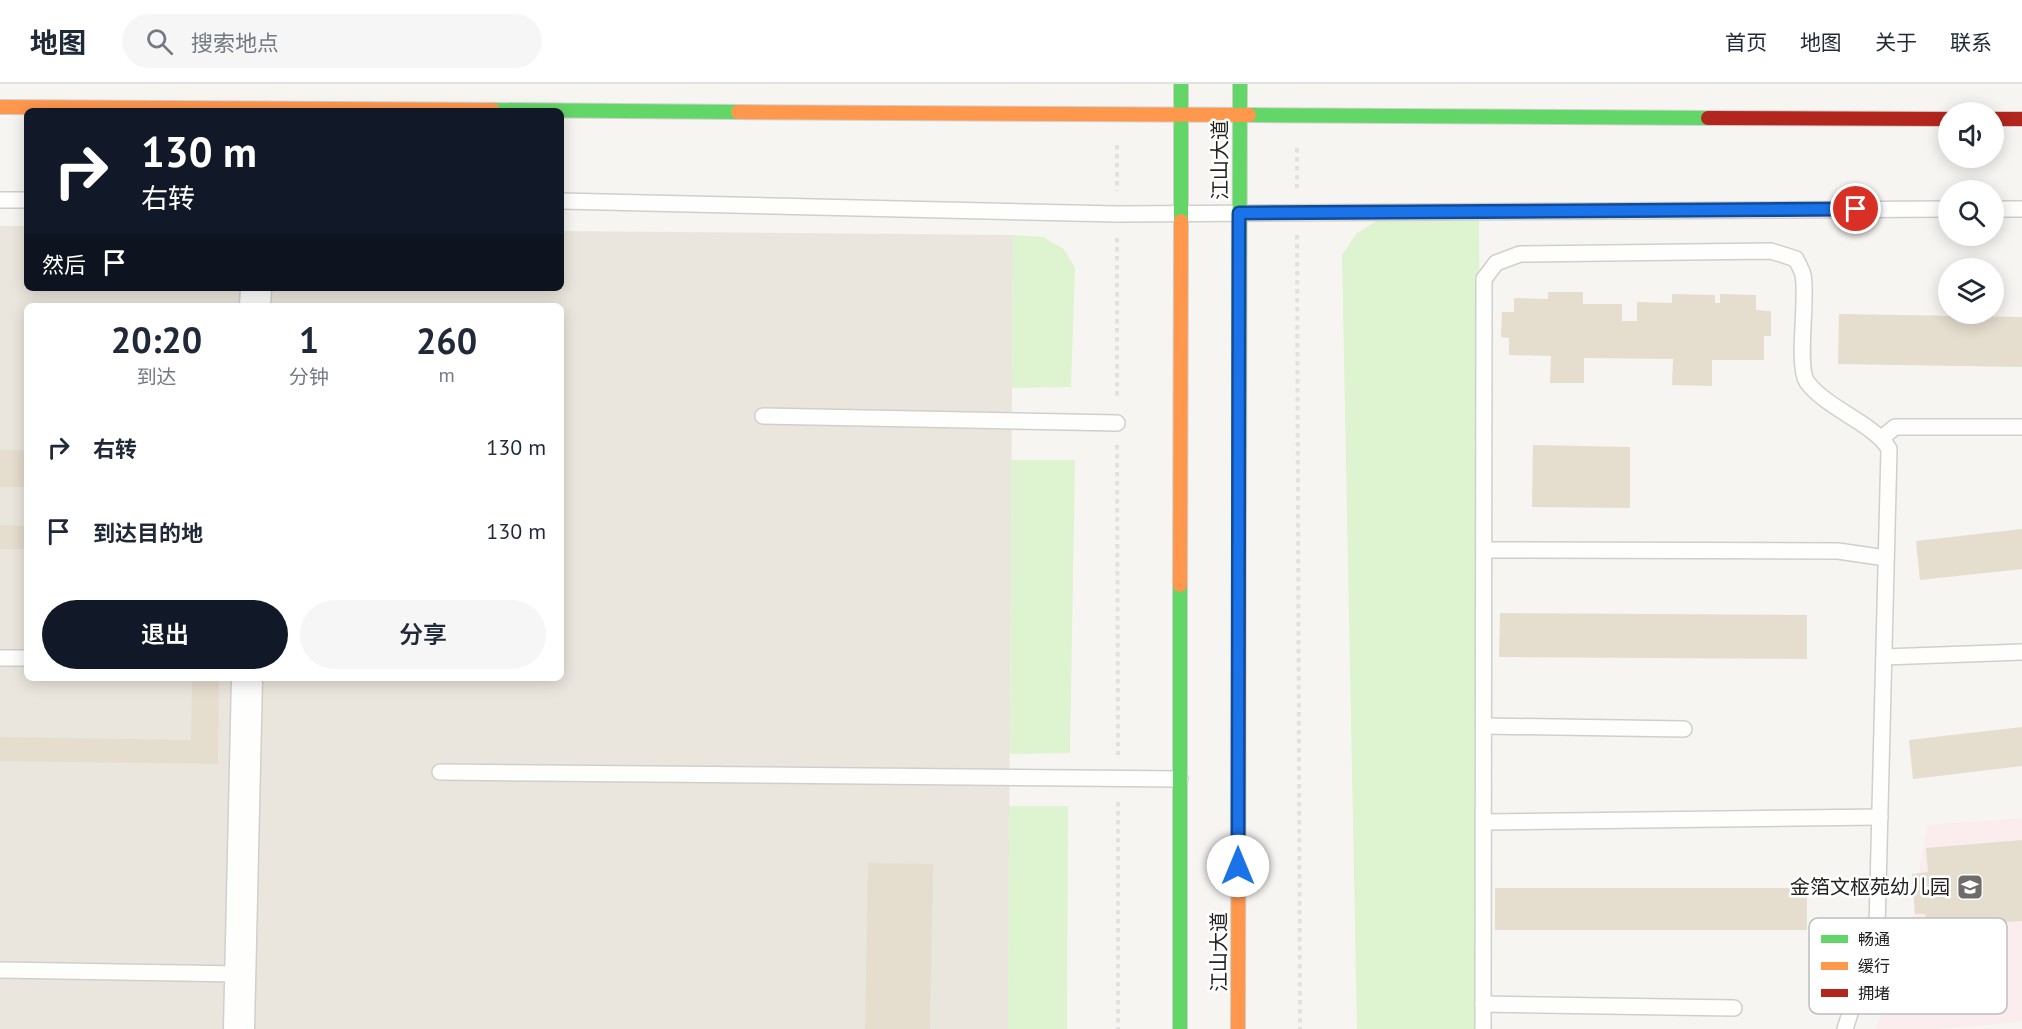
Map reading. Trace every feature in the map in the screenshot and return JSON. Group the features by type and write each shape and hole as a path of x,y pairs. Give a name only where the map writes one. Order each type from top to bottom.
{"main road":[{"name":"江山大道","path":"1180,1029 1181,84"},
{"name":"江山大道","path":"1238,1029 1239,84"},
{"path":"0,106 130,108"},
{"path":"564,111 1938,118"},
{"path":"2004,119 2022,119"}],"street":[{"path":"239,1029 247,681"}],"lane":[{"path":"0,200 24,200"},
{"path":"564,201 1117,213 1938,209"},
{"path":"2004,209 2022,208"},
{"path":"1483,1029 1484,279 1496,263 1520,254 1771,251 1796,259 1803,275 1803,361 1806,381 1826,400 1883,438 1889,449 1877,918"},
{"path":"763,416 1117,423"},
{"path":"1883,438 1895,427 2022,428"},
{"path":"1485,550 1838,551 1886,558"},
{"path":"1884,657 2022,652"},
{"path":"0,658 24,658"},
{"path":"1484,726 1684,729"},
{"path":"440,772 1180,778"},
{"path":"1484,822 1880,817"},
{"path":"0,970 240,974"},
{"path":"1483,1004 1734,1008"},
{"path":"1845,1029 1850,1014"}],"path":[{"path":"1117,114 1118,1029"},
{"path":"1297,115 1300,1029"}],"shaded area":[{"path":"0,226 24,226 24,291 564,291 564,231 1013,235 1008,1029 0,1029"},
{"path":"2022,818 2022,1022 1936,1029 1876,1029 1882,1014 2007,1014 2007,918 1913,918 1927,825"}],"green space":[{"path":"1479,208 1483,1029 1357,1029 1342,255 1356,234 1392,211"},
{"path":"1013,235 1043,237 1064,249 1075,268 1071,387 1012,388"},
{"path":"1011,460 1075,460 1070,753 1010,754"},
{"path":"1009,806 1068,806 1067,1029 1008,1029"}],"building":[{"path":"1548,292 1583,292 1583,304 1622,304 1622,321 1637,321 1637,302 1672,303 1672,294 1715,295 1715,303 1720,303 1720,294 1756,295 1756,310 1771,311 1771,336 1764,336 1764,360 1712,360 1712,386 1672,385 1673,359 1584,358 1584,383 1550,383 1551,356 1509,355 1509,338 1501,337 1502,312 1514,312 1514,298 1548,299"},
{"path":"1839,314 1938,316 1938,324 2004,324 2004,317 2022,317 2022,367 1838,364"},
{"path":"1533,445 1630,447 1630,508 1532,507"},
{"path":"0,450 24,450 24,487 0,487"},
{"path":"0,525 24,526 24,549 0,549"},
{"path":"2022,529 2022,569 1920,580 1916,541"},
{"path":"1500,613 1807,615 1807,659 1499,657"},
{"path":"192,681 219,681 218,764 0,761 0,737 191,740"},
{"path":"2022,727 2022,766 1913,779 1909,740"},
{"path":"2022,840 2022,921 2007,922 2007,918 1925,918 1925,914 1915,914 1912,874 1928,872 1926,848"},
{"path":"868,863 933,864 930,1029 865,1029"},
{"path":"1495,888 1807,888 1807,930 1495,930"}],"traffic: fast":[{"path":"1181,84 1181,221"},
{"path":"1239,529 1240,84"},
{"path":"564,111 738,112"},
{"path":"1249,115 1708,118"},
{"path":"1180,585 1180,1029"}],"traffic: slow":[{"path":"0,107 164,108"},
{"path":"738,112 1249,115"},
{"path":"1180,585 1181,221"},
{"path":"1238,1029 1239,529"}],"traffic: jam":[{"path":"1708,118 1938,119"},
{"path":"2004,119 2022,119"}],"place":[{"name":"金箔文枢苑幼儿园","path":"1970,887"}],"route":[{"path":"1238,866 1239,213 1856,209"}]}
